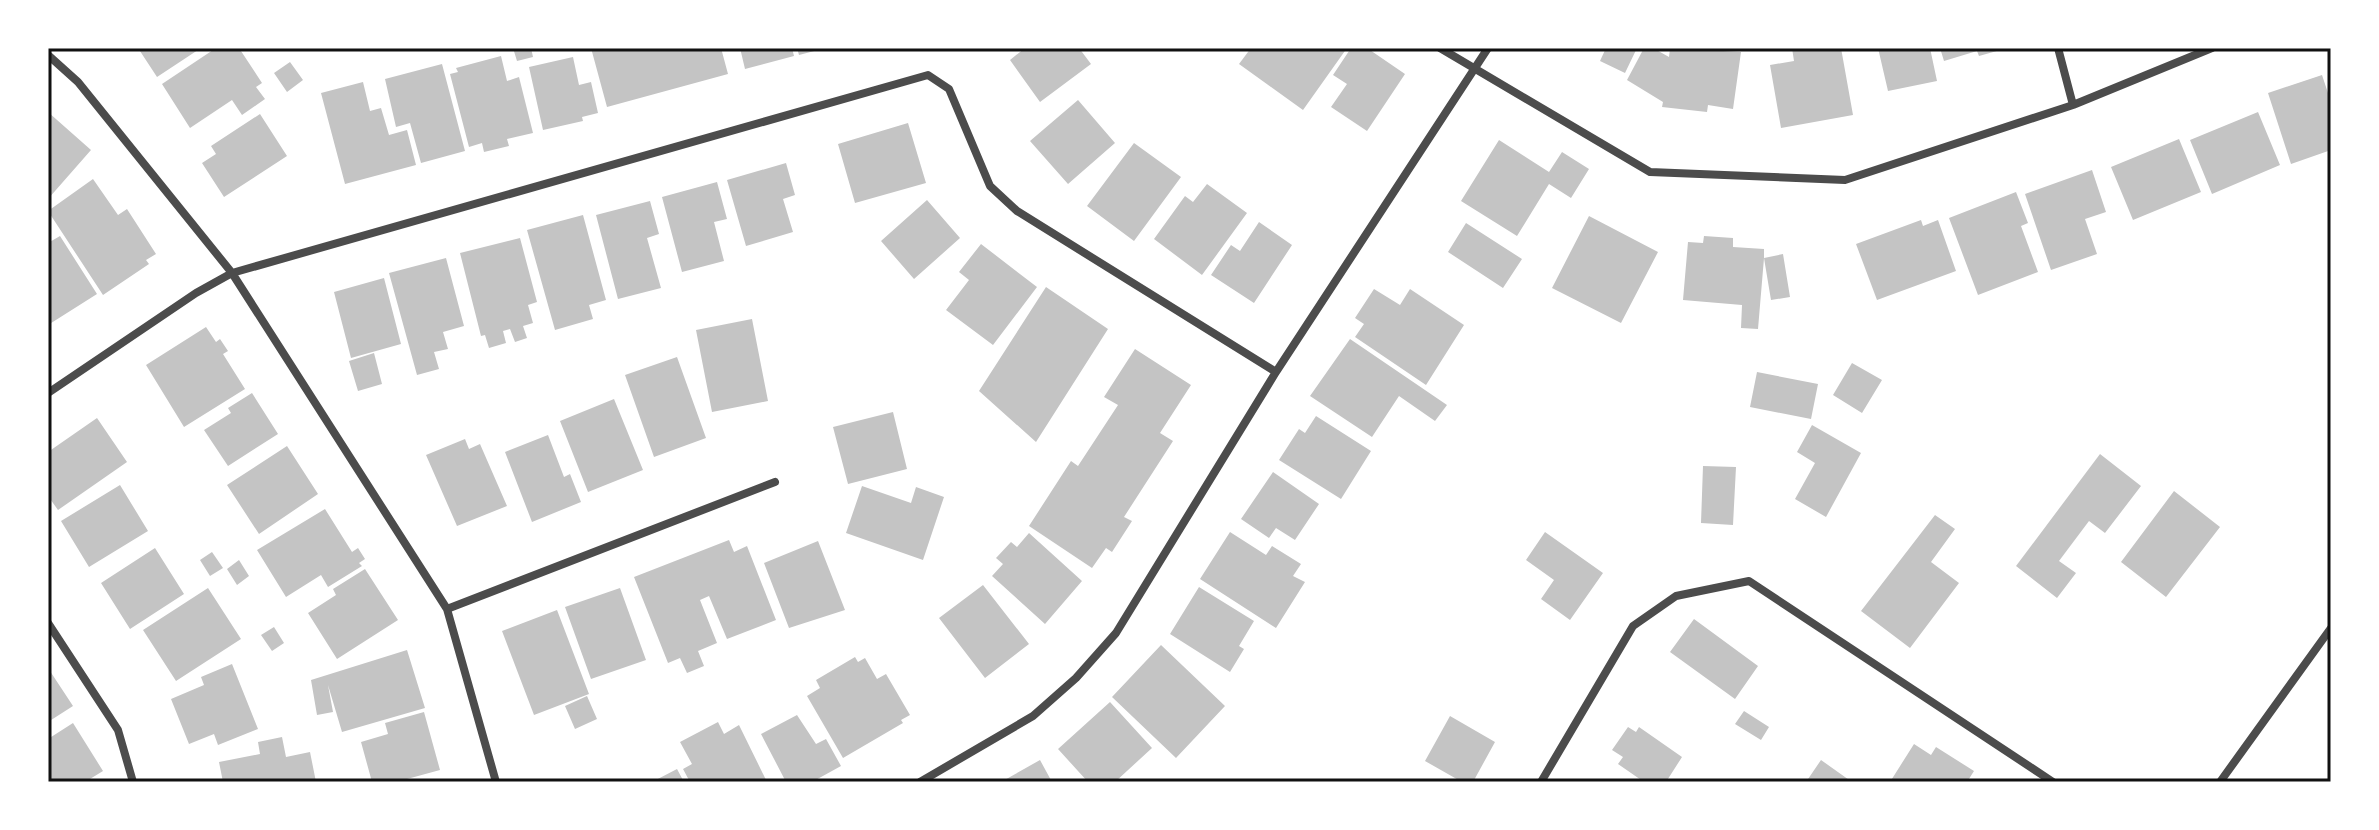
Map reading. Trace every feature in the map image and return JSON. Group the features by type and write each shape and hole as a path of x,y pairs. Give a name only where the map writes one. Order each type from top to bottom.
{"street":[{"path":"1440,48 1477,67 1650,172 1845,180 2073,105 2212,48"},
{"path":"920,782 1033,716 1076,678 1116,633 1276,372 1488,48"},
{"path":"2058,48 2073,105"},
{"path":"48,55 78,82 232,273 447,609 496,782"},
{"path":"48,393 196,293 232,273 928,75 949,89 990,186 1017,211 1276,372"},
{"path":"447,609 775,482"},
{"path":"1541,782 1633,626 1676,596 1749,581 2053,782"},
{"path":"48,623 118,730 133,782"},
{"path":"2220,782 2331,628"}],"building":[{"path":"138,48 201,48 157,77"},
{"path":"216,48 239,48 262,83 256,87 265,99 242,115 232,100 190,128 162,84"},
{"path":"513,48 531,48 533,57 517,61"},
{"path":"591,48 721,48 728,74 607,107"},
{"path":"740,48 792,48 794,56 745,69"},
{"path":"797,48 822,48 822,49 799,55"},
{"path":"1025,48 1079,48 1091,64 1040,102 1010,60"},
{"path":"1251,48 1347,48 1303,110 1239,64"},
{"path":"1351,48 1367,48 1405,74 1367,131 1331,107 1347,84 1333,75"},
{"path":"1606,48 1637,48 1625,73 1600,61"},
{"path":"1644,48 1653,48 1669,57 1670,48 1741,52 1733,109 1708,105 1707,112 1662,107 1663,102 1627,80"},
{"path":"1792,48 1841,48 1853,115 1781,128 1770,65 1794,61"},
{"path":"1878,48 1930,48 1937,81 1888,91"},
{"path":"1940,48 2004,49 1979,56 1977,51 1944,61"},
{"path":"501,56 507,81 519,77 533,133 507,139 509,146 484,152 482,143 469,147 450,74 458,72 456,68"},
{"path":"573,57 579,85 591,82 598,113 582,117 583,121 543,130 529,67"},
{"path":"290,62 303,80 287,92 274,73"},
{"path":"442,64 465,151 421,163 410,123 396,127 385,79"},
{"path":"2322,75 2331,102 2331,150 2291,164 2268,93"},
{"path":"363,82 370,111 381,108 389,135 407,130 416,165 345,184 321,93"},
{"path":"1078,100 1115,143 1068,184 1030,141"},
{"path":"48,112 91,150 48,199"},
{"path":"2258,112 2280,165 2212,194 2190,140"},
{"path":"260,114 287,156 224,197 202,163 216,154 211,146"},
{"path":"908,123 926,183 855,203 838,144"},
{"path":"2179,139 2201,192 2133,220 2111,167"},
{"path":"1499,140 1549,172 1562,152 1589,169 1571,198 1549,184 1517,236 1461,201"},
{"path":"1134,143 1181,177 1134,241 1087,206"},
{"path":"786,163 795,195 783,199 793,232 746,246 727,180"},
{"path":"2092,170 2106,212 2085,219 2097,254 2051,270 2025,194"},
{"path":"93,179 118,215 127,209 156,254 146,260 149,264 103,295 48,211"},
{"path":"717,182 727,219 714,222 724,261 682,272 662,197"},
{"path":"1207,184 1247,213 1202,275 1154,239 1185,196 1193,202"},
{"path":"2016,192 2028,223 2021,226 2038,272 1978,295 1949,218"},
{"path":"927,200 960,238 914,279 881,241"},
{"path":"650,201 659,234 647,238 661,288 618,299 596,215"},
{"path":"583,215 606,300 589,305 593,319 555,330 527,230"},
{"path":"1589,216 1658,252 1621,323 1552,288"},
{"path":"1921,220 1923,226 1938,220 1956,271 1877,300 1856,244"},
{"path":"1259,222 1292,245 1254,303 1211,275 1231,245 1240,251"},
{"path":"1466,223 1522,259 1503,288 1448,252"},
{"path":"60,236 97,294 48,325 48,243"},
{"path":"1704,236 1733,238 1733,247 1764,249 1758,329 1741,328 1742,305 1683,300 1688,242 1703,243"},
{"path":"520,238 537,302 528,305 533,323 523,326 527,338 515,342 510,329 503,331 506,343 489,348 485,335 481,336 460,253"},
{"path":"981,244 1037,287 993,345 946,310 969,280 959,272"},
{"path":"1783,254 1790,297 1771,300 1764,258"},
{"path":"446,258 464,326 443,332 448,349 434,352 439,369 417,375 389,273"},
{"path":"384,278 401,344 351,358 334,292"},
{"path":"1046,287 1108,329 1036,442 979,391"},
{"path":"1374,289 1400,305 1410,289 1464,325 1426,385 1355,337 1364,324 1355,318"},
{"path":"752,319 768,401 712,412 696,330"},
{"path":"206,327 216,342 220,339 228,351 223,354 245,389 184,427 146,365"},
{"path":"1350,339 1447,405 1435,421 1399,396 1372,437 1310,396"},
{"path":"1135,349 1191,385 1160,433 1173,441 1124,517 1132,521 1112,552 1106,548 1092,568 1029,526 1071,461 1078,466 1118,405 1104,397"},
{"path":"374,353 382,384 358,391 349,361"},
{"path":"677,357 706,438 654,457 625,375"},
{"path":"1852,363 1882,380 1862,413 1833,395"},
{"path":"1757,372 1818,384 1811,419 1750,407"},
{"path":"252,393 278,434 228,466 204,430 231,413 228,408"},
{"path":"614,399 643,470 588,492 560,421"},
{"path":"893,412 907,469 848,484 833,427"},
{"path":"1316,416 1371,451 1341,499 1279,460 1299,429 1305,433"},
{"path":"97,418 127,462 58,510 48,496 48,452"},
{"path":"1812,425 1861,453 1826,517 1795,499 1815,463 1797,452"},
{"path":"548,435 564,477 570,474 581,502 532,522 505,452"},
{"path":"465,439 469,449 480,444 507,506 457,526 426,455"},
{"path":"287,446 318,494 259,534 227,485"},
{"path":"2100,454 2141,486 2105,533 2089,521 2059,561 2076,573 2057,598 2016,566"},
{"path":"1703,466 1736,467 1733,525 1701,523"},
{"path":"1273,472 1319,504 1295,540 1276,528 1269,538 1241,519"},
{"path":"120,485 148,531 89,567 61,521"},
{"path":"862,486 911,503 916,487 944,497 923,560 846,533"},
{"path":"2174,491 2220,527 2166,597 2121,562"},
{"path":"325,509 352,552 358,548 365,559 359,563 362,566 328,587 321,575 286,597 257,550"},
{"path":"1935,515 1955,529 1931,562 1959,583 1910,648 1861,611"},
{"path":"1230,532 1266,555 1272,546 1301,564 1293,576 1305,582 1276,628 1200,579"},
{"path":"1545,532 1603,573 1570,620 1541,599 1554,580 1526,560"},
{"path":"1029,533 1082,581 1045,624 992,576 1003,564 996,558 1011,542 1017,547"},
{"path":"729,540 734,552 747,546 776,620 727,639 709,596 700,600 717,643 698,651 704,666 687,673 680,658 668,663 634,577"},
{"path":"818,541 845,610 789,628 764,563"},
{"path":"155,548 184,594 130,629 101,583"},
{"path":"212,552 223,568 210,576 200,560"},
{"path":"239,560 249,576 237,585 227,569"},
{"path":"365,569 398,620 337,659 308,613 336,595 333,589"},
{"path":"983,585 1029,644 985,678 939,618"},
{"path":"1199,587 1254,621 1239,646 1244,649 1230,672 1170,634"},
{"path":"208,588 241,639 176,681 143,630"},
{"path":"620,588 646,660 591,679 565,607"},
{"path":"557,610 589,694 534,715 502,631"},
{"path":"1694,619 1758,666 1735,699 1670,652"},
{"path":"274,627 284,643 272,651 261,635"},
{"path":"1161,645 1225,706 1176,758 1112,697"},
{"path":"407,650 425,708 342,732 328,685 333,712 317,715 311,680"},
{"path":"855,657 858,662 865,658 877,679 886,674 910,715 901,720 903,723 843,758 807,696 820,688 816,680"},
{"path":"232,664 258,729 218,745 214,734 189,744 171,699 204,685 201,677"},
{"path":"48,668 73,706 48,722"},
{"path":"587,696 597,719 575,729 565,706"},
{"path":"1110,702 1152,748 1115,782 1088,782 1058,749"},
{"path":"1744,711 1769,727 1761,740 1735,724"},
{"path":"424,712 440,770 396,782 372,782 361,742 388,734 385,723"},
{"path":"797,715 816,744 826,739 841,766 812,782 786,782 761,734"},
{"path":"1450,716 1495,742 1473,782 1462,782 1425,761"},
{"path":"718,722 724,734 739,725 767,782 690,782 683,769 692,764 680,742"},
{"path":"73,723 103,771 85,782 48,782 48,739"},
{"path":"1628,727 1636,732 1639,727 1682,757 1666,782 1644,782 1618,764 1623,757 1612,750"},
{"path":"282,737 286,757 310,752 316,782 223,782 219,762 260,754 258,742"},
{"path":"1914,744 1931,755 1936,747 1974,771 1967,782 1890,782"},
{"path":"1040,760 1052,782 1001,782"},
{"path":"1821,760 1852,782 1806,782"},
{"path":"677,769 684,782 652,782"}]}
